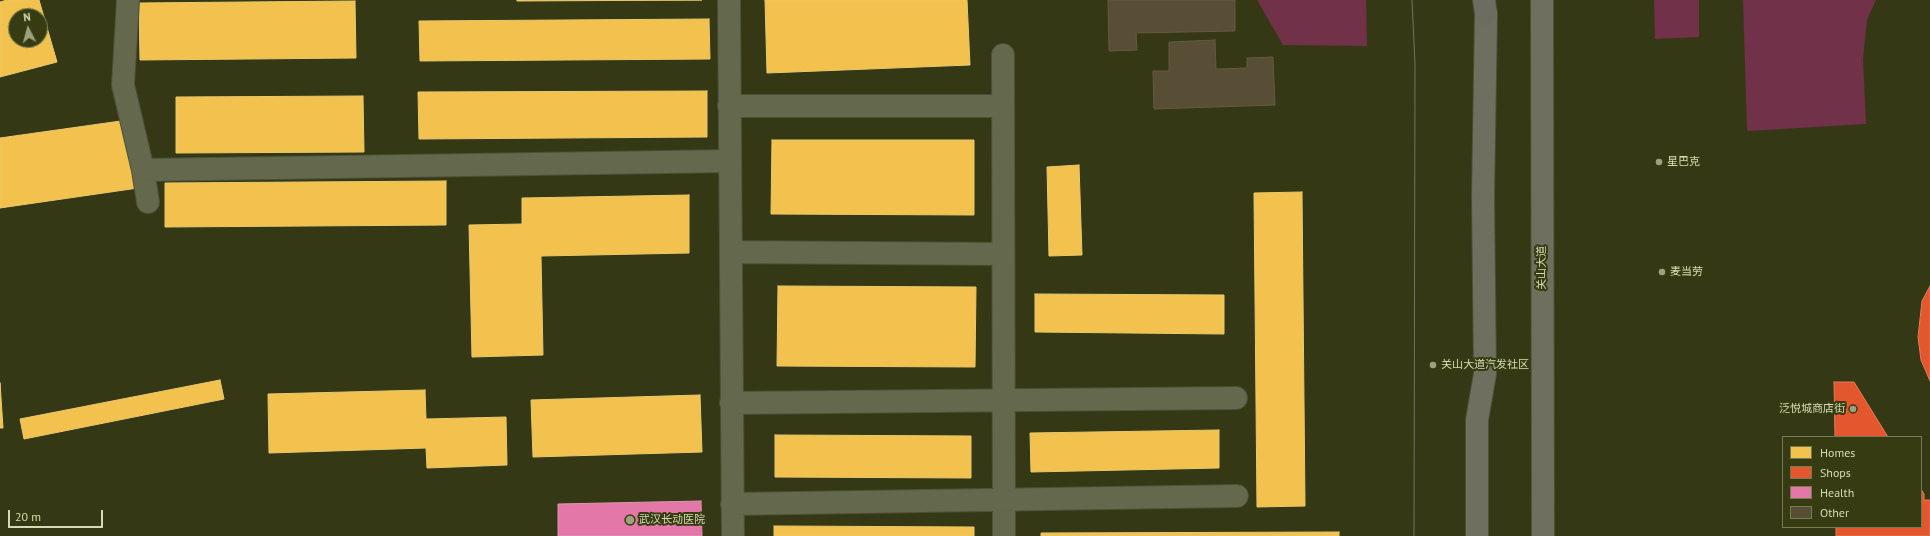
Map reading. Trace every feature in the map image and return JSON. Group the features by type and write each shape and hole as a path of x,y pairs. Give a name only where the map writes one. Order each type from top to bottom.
{"main road":[{"name":"关山大道","path":"1542,0 1543,536"},
{"path":"1477,536 1477,420 1485,374 1483,197 1485,5"}],"street":[{"path":"128,0 123,85 143,170 148,202"},
{"path":"728,0 733,536"},
{"path":"1003,55 1004,536"},
{"path":"729,106 1002,106"},
{"path":"143,170 730,161"},
{"path":"731,252 1003,254"},
{"path":"731,403 1236,398"},
{"path":"732,504 1004,501 1237,496"}],"shaded area":[{"path":"1257,0 1366,0 1367,46 1283,45"},
{"path":"1654,0 1699,0 1699,37 1655,39"},
{"path":"1743,0 1876,0 1867,20 1863,59 1866,124 1747,131"}],"building: Homes":[{"path":"7,0 39,0 41,8 8,8 8,48 48,48 48,31 57,62 0,77 0,2"},
{"path":"517,0 702,0 517,1"},
{"path":"765,0 967,0 970,65 767,73"},
{"path":"355,1 356,58 140,60 139,3"},
{"path":"709,19 710,59 420,61 419,21"},
{"path":"707,91 707,137 419,139 418,92"},
{"path":"363,96 364,152 176,153 176,97"},
{"path":"128,120 138,188 0,208 0,138"},
{"path":"772,140 974,140 974,215 771,214"},
{"path":"1079,165 1082,255 1049,256 1047,167"},
{"path":"446,181 446,225 165,227 165,183"},
{"path":"1302,192 1305,506 1257,507 1254,193"},
{"path":"689,195 689,253 541,256 543,355 472,357 469,225 522,224 522,198"},
{"path":"778,286 976,287 975,367 777,366"},
{"path":"1035,294 1224,295 1224,334 1035,332"},
{"path":"220,380 224,399 24,439 20,419"},
{"path":"0,383 3,428 0,428"},
{"path":"425,390 426,419 506,417 507,465 427,468 426,448 269,453 268,394"},
{"path":"700,395 702,452 533,457 531,400"},
{"path":"1219,430 1219,468 1031,472 1030,433"},
{"path":"775,435 971,436 971,478 775,477"},
{"path":"774,526 974,527 974,536 774,536"},
{"path":"1339,532 1339,536 1041,536 1041,533"}],"building: Shops":[{"path":"1930,286 1930,381 1921,360 1918,337 1922,301"},
{"name":"泛悦城商店街","path":"1834,382 1854,382 1887,436 1835,436"},
{"path":"1922,491 1924,494 1924,500 1930,500 1930,536 1836,536 1836,528 1922,528"}],"building: Health":[{"name":"武汉长动医院","path":"701,501 702,536 558,536 558,504"}],"building: Other":[{"path":"1108,0 1235,0 1235,31 1136,33 1137,50 1109,51"},
{"path":"1215,40 1216,69 1247,68 1247,58 1273,57 1275,105 1154,109 1153,71 1169,71 1169,42"}],"tram line":[{"path":"1412,0 1415,64 1414,536"}],"place":[{"name":"星巴克","path":"1659,162"},
{"name":"麦当劳","path":"1662,272"},
{"name":"关山大道汽发社区","path":"1433,365"},
{"name":"泛悦城商店街","path":"1853,409"},
{"name":"武汉长动医院","path":"630,520"}]}
